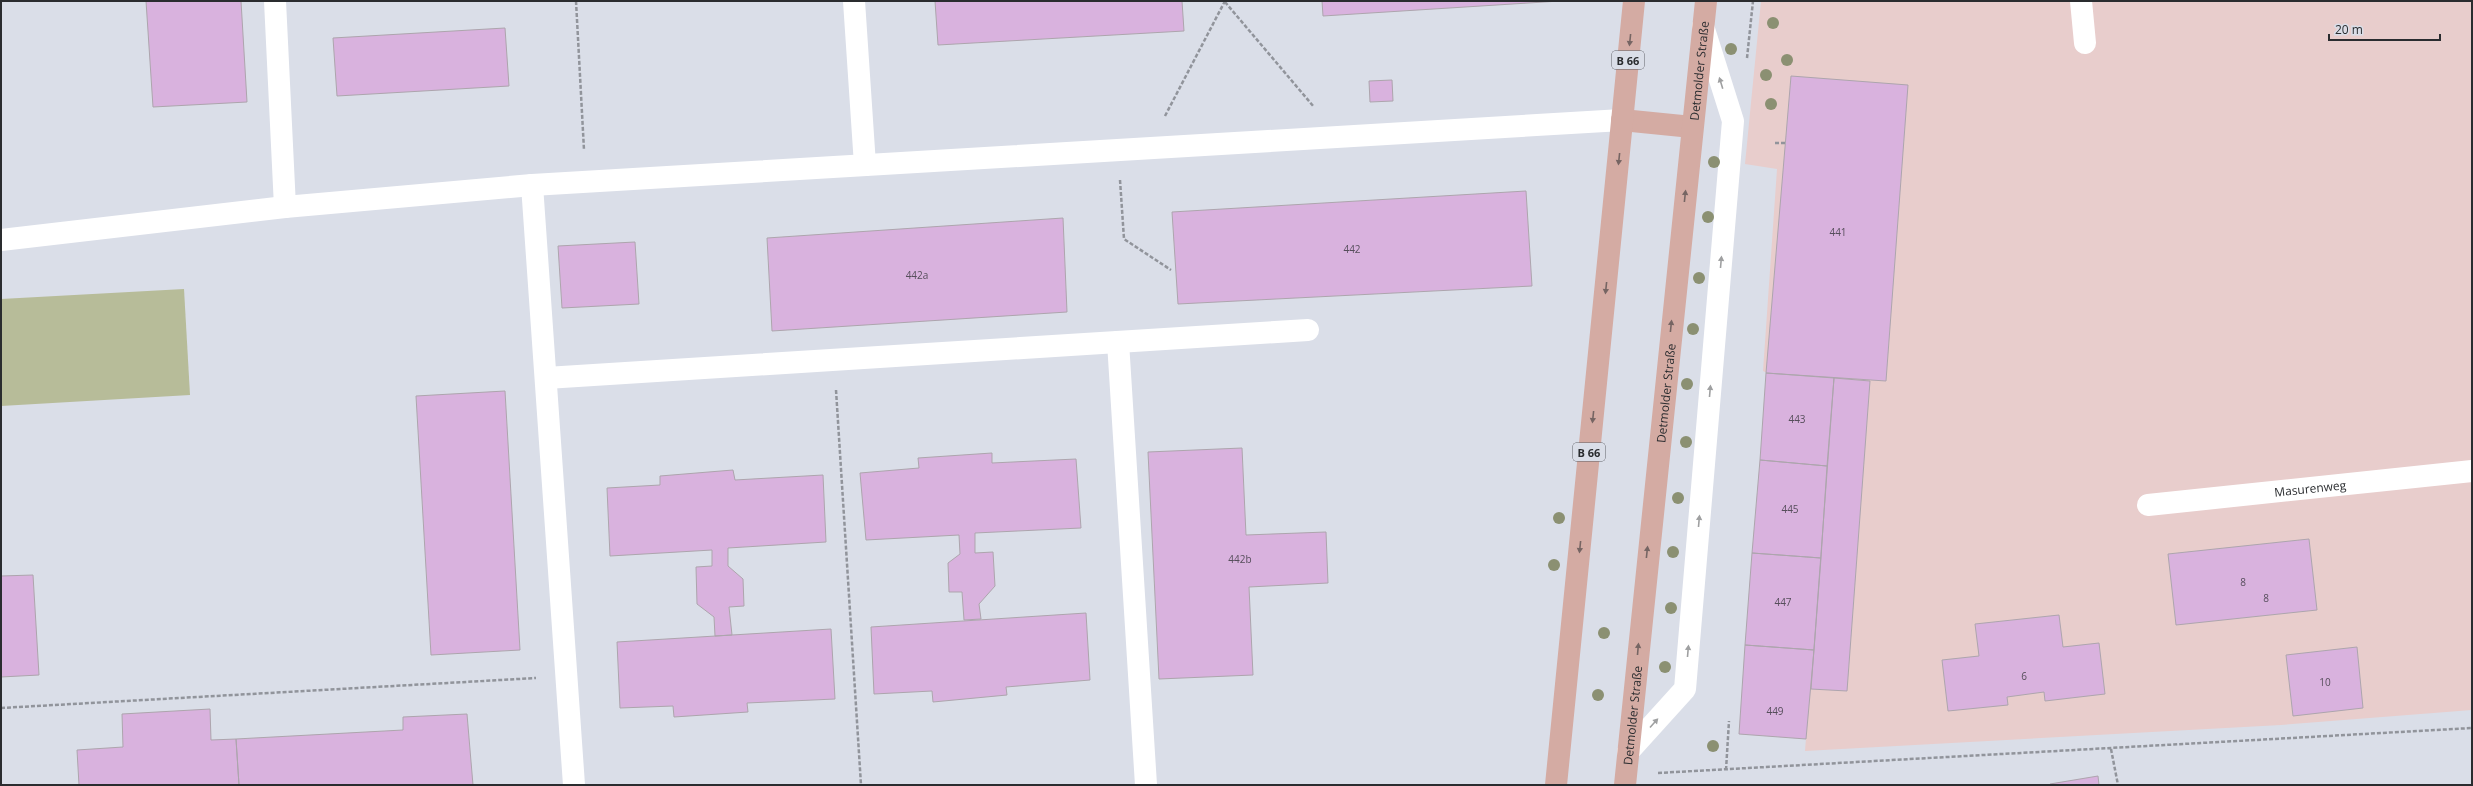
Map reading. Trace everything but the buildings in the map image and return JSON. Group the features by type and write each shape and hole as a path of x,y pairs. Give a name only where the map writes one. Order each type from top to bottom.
{"main road":[{"name":"B 66","path":"1556,785 1634,1"},
{"name":"Detmolder Straße","path":"1625,785 1706,1"},
{"path":"1622,120 1692,127"}],"street":[{"path":"275,1 285,207"},
{"path":"854,1 865,165"},
{"path":"2081,1 2085,43"},
{"path":"1628,752 1685,689 1733,121 1703,26"},
{"path":"1,240 285,207 585,181 1622,120"},
{"path":"532,185 574,785"},
{"path":"546,378 1308,330"},
{"path":"1118,342 1146,785"},
{"name":"Masurenweg","path":"2148,505 2472,471"}],"path":[{"path":"576,1 585,181"},
{"path":"1746,63 1753,1"},
{"path":"1166,147 1165,116 1225,2 1313,106 1325,137"},
{"path":"1775,143 1785,143"},
{"path":"1118,150 1124,238 1171,270"},
{"path":"834,360 861,785"},
{"path":"1,708 566,676"},
{"path":"1726,770 1729,721"},
{"path":"1654,774 2472,728"},
{"path":"2111,749 2118,785"}],"shaded area":[{"path":"1761,1 2472,1 2472,710 2281,725 1805,751 1834,378 1767,373 1763,371 1777,169 1745,164"}],"green space":[{"path":"184,289 190,395 1,406 1,299"}]}
